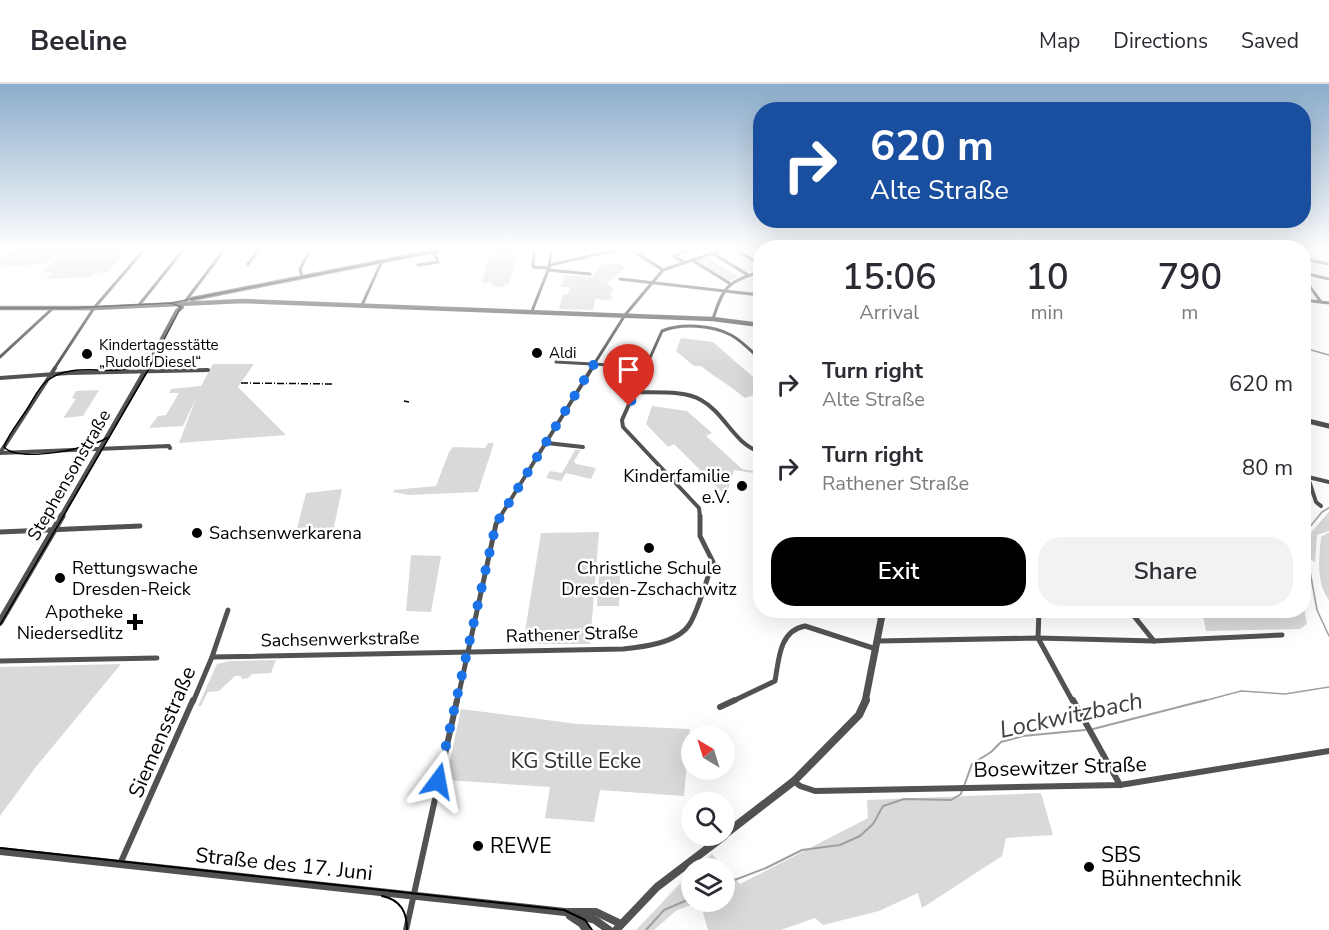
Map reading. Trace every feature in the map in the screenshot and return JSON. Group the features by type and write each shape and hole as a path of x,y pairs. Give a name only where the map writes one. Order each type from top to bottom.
{"street":[{"path":"0,453 94,308 110,289"},
{"path":"139,305 151,289"},
{"path":"184,303 194,289"},
{"path":"0,308 163,306 246,289"},
{"path":"362,305 369,289"},
{"path":"532,311 540,289"},
{"path":"406,930 496,524 594,364 646,289"},
{"path":"702,289 753,294"},
{"path":"713,319 724,289"},
{"path":"1312,289 1321,302"},
{"path":"94,308 243,301 626,315 713,319 753,324"},
{"path":"1311,301 1329,303"},
{"name":"Stephensonstraße","path":"0,622 145,372 177,311 184,303"},
{"path":"0,357 53,308"},
{"name":"Rathener Straße","path":"468,650 636,648 668,638 689,625 713,562 713,556 698,532 701,515 699,508 623,427 622,420 662,331 671,326 727,333 753,353"},
{"path":"556,362 646,367"},
{"path":"0,378 51,374 208,370"},
{"path":"636,392 698,398 753,450"},
{"path":"1311,422 1329,426"},
{"path":"547,442 583,447"},
{"path":"0,453 169,446 170,448"},
{"path":"1311,478 1329,482"},
{"path":"1311,486 1316,502 1321,506"},
{"path":"0,532 140,526"},
{"name":"Siemensstraße","path":"120,864 212,657 228,610"},
{"path":"735,827 794,781 859,715 867,697 882,618"},
{"path":"1039,618 1038,638 1120,785"},
{"path":"1135,618 1154,641"},
{"path":"720,707 775,681 788,630 796,626 805,626 877,645 1038,638 1154,641 1282,636"},
{"name":"Sachsenwerkstraße","path":"212,657 468,650"},
{"path":"0,661 157,658"},
{"name":"Bosewitzer Straße","path":"794,781 800,786 815,791 1120,785 1329,752"},
{"path":"619,927 673,874 710,846"},
{"name":"Straße des 17. Juni","path":"0,851 565,912 595,920 609,930"},
{"name":"Straße des 17. Juni","path":"565,912 577,911 607,915 619,927"},
{"path":"565,912 582,924 586,930"}],"green space":[{"path":"569,289 613,291 609,295 613,296 610,300 595,299 593,310 559,309 563,294 568,294"},
{"path":"681,338 713,342 753,377 753,395 745,398 701,366 694,366 676,351"},
{"path":"213,364 254,364 238,387 286,435 179,443 197,396 183,426 149,428 158,416 166,415 179,393 169,393 171,389 201,386"},
{"path":"99,390 83,416 63,418 76,399 72,398 76,391"},
{"path":"652,406 687,411 712,433 706,436 742,469 753,471 753,473 734,470 726,496 674,444 668,447 646,424"},
{"path":"488,443 494,443 478,492 409,495 393,492 394,490 436,486 453,447 485,448"},
{"path":"575,450 581,450 574,461 576,464 596,468 591,479 566,473 561,481 546,478 550,471 562,473"},
{"path":"342,489 332,536 294,541 306,493"},
{"path":"1329,512 1329,531 1317,535 1315,562 1311,560 1311,532"},
{"path":"599,532 590,644 523,644 541,533"},
{"path":"1329,533 1329,600 1322,586 1319,570 1321,537"},
{"path":"411,555 441,556 431,612 406,611"},
{"path":"599,576 620,576 619,606 597,606"},
{"path":"1203,618 1306,618 1307,624 1300,629 1206,631"},
{"path":"276,660 271,673 252,674 242,679 241,676 235,676 219,691 208,692 201,706 198,706 217,664 230,661"},
{"path":"121,664 35,768 0,816 0,667"},
{"name":"KG Stille Ecke","path":"461,709 578,724 681,729 681,780 685,780 684,792 681,792 681,796 600,790 594,822 545,818 550,787 446,780"},
{"path":"1041,793 1053,835 1006,838 1002,856 922,908 918,893 879,911 823,925 815,918 781,930 708,930 703,912 735,912 735,879 740,884 868,818 867,800"},
{"path":"681,883 681,909 654,930 636,930"}],"waterway":[{"name":"Lockwitzbach","path":"1311,350 1329,355"},
{"name":"Lockwitzbach","path":"1311,525 1322,512 1329,508"},
{"name":"Lockwitzbach","path":"1311,577 1317,610 1329,636"},
{"name":"Lockwitzbach","path":"1200,702 1241,691 1285,694 1329,687"},
{"name":"Lockwitzbach","path":"1093,729 1206,700"},
{"name":"Lockwitzbach","path":"964,786 972,764 991,752 1001,742 1023,736 1085,730"},
{"name":"Lockwitzbach","path":"735,880 766,868 802,850 840,845 860,836 873,824 883,806 904,799 951,800 961,794 962,790"},
{"name":"Lockwitzbach","path":"646,930 664,910 681,903"}],"tram line":[{"path":"171,303 240,289"},
{"path":"0,308 72,308 171,303"},
{"path":"0,625 147,372 181,307 171,303"},
{"path":"107,438 54,453 24,454 12,452 4,447 38,391 48,380 72,371 126,369 151,360"},
{"path":"0,848 564,910 585,920 592,930"},
{"path":"382,896 394,900 402,908 407,930"}],"railway":[{"path":"241,383 334,384"},
{"path":"404,401 409,402"}],"place":[{"name":"Aldi","path":"537,353"},
{"name":"Kindertagesstätte „Rudolf Diesel“","path":"87,354"},
{"name":"Kinderfamilie e.V.","path":"742,486"},
{"name":"Sachsenwerkarena","path":"197,533"},
{"name":"Christliche Schule Dresden-Zschachwitz","path":"649,548"},
{"name":"Rettungswache Dresden-Reick","path":"60,578"},
{"name":"Apotheke Niedersedlitz","path":"135,622"},
{"name":"REWE","path":"478,846"},
{"name":"SBS Bühnentechnik","path":"1089,867"}],"route":[{"path":"438,781 496,524 594,364 646,367 629,406"}]}
